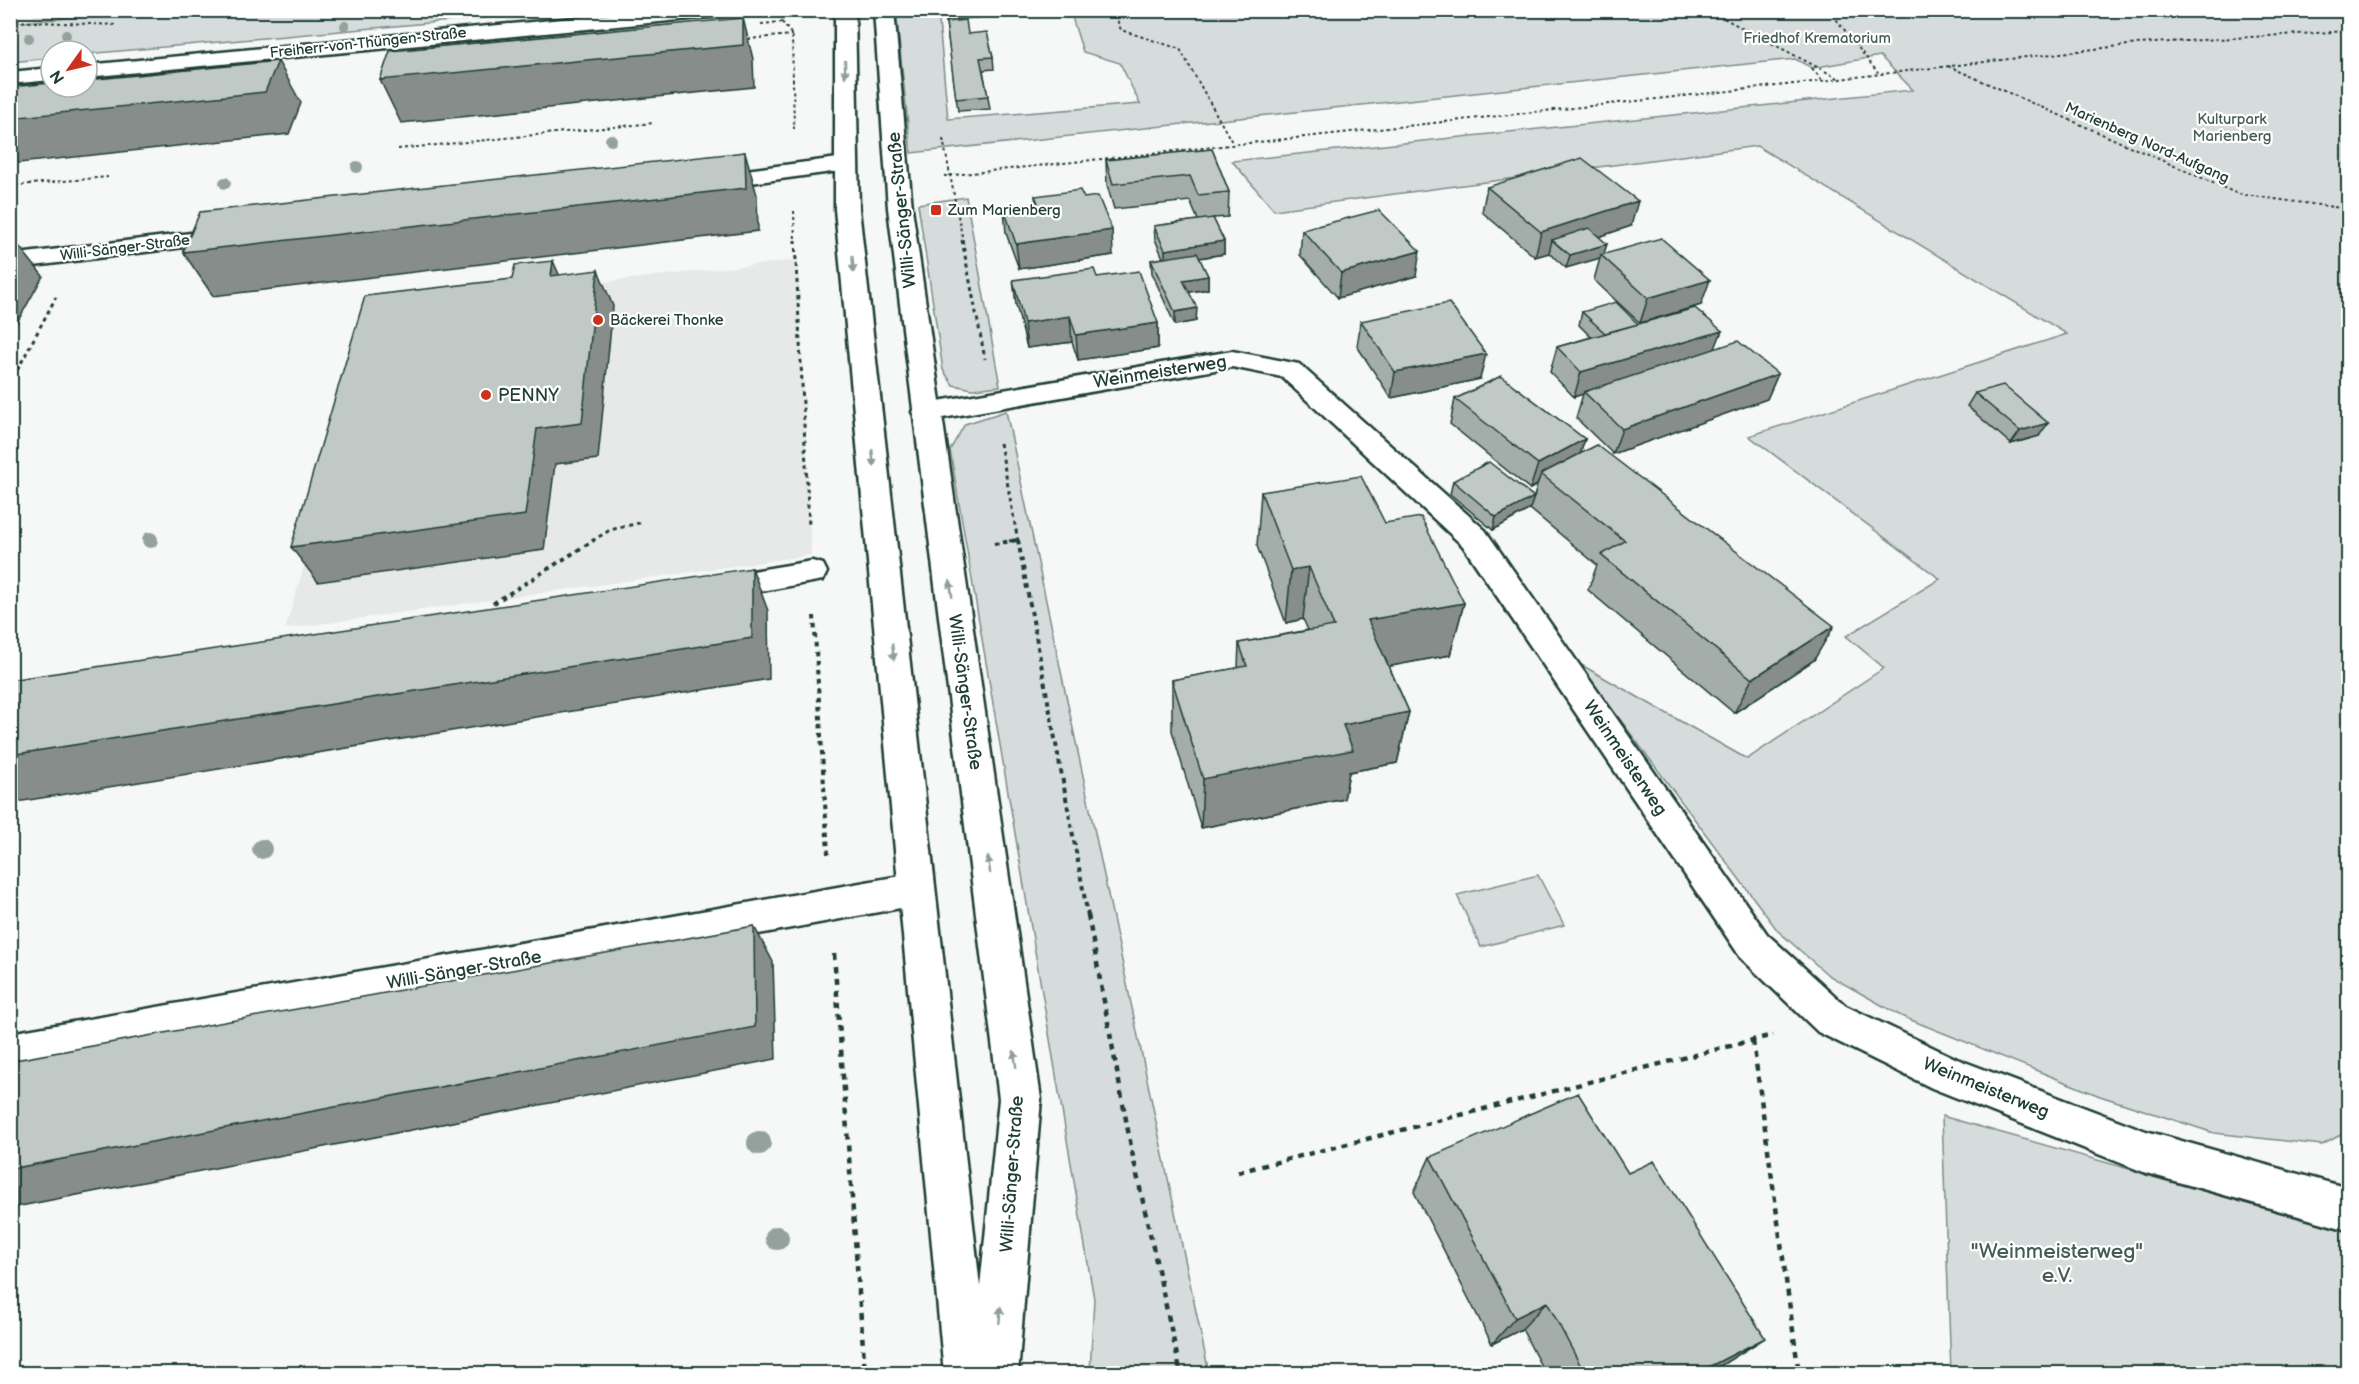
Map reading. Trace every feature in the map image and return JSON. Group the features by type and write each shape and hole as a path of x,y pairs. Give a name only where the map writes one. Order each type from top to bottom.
{"main road":[{"name":"Freiherr-von-Thüngen-Straße","path":"99,70 721,10"},
{"path":"845,10 846,164 854,280 967,1374"},
{"name":"Willi-Sänger-Straße","path":"884,10 897,180 926,412 1020,1099 995,1374"},
{"path":"10,78 39,76"},
{"path":"687,184 846,164"},
{"name":"Willi-Sänger-Straße","path":"10,262 256,232"},
{"name":"Weinmeisterweg","path":"926,412 1232,359 1290,370 1474,538 1754,946 1832,1019 1946,1074 2146,1152 2349,1209"},
{"path":"678,594 812,572"},
{"name":"Willi-Sänger-Straße","path":"10,1052 917,888"}],"path":[{"path":"783,10 782,22 792,35 793,172 812,572 831,904 865,1374"},
{"path":"1113,10 1121,30 1180,49 1233,144"},
{"path":"1708,10 1839,78"},
{"path":"1829,10 1878,73"},
{"path":"10,21 118,25"},
{"path":"897,180 1822,81 2137,44 2349,31"},
{"name":"Marienberg Nord-Aufgang","path":"1946,65 2238,194 2349,209"},
{"path":"1812,68 1822,81"},
{"path":"398,149 653,123"},
{"path":"941,130 1132,1152 1181,1374"},
{"path":"10,186 108,177"},
{"path":"10,384 78,255"},
{"path":"489,614 494,603 610,530 644,522"},
{"path":"1238,1173 1832,1019"},
{"path":"1753,1041 1798,1374"}],"shaded area":[{"path":"37,11 146,11 40,21 31,19"},
{"path":"798,260 811,555 285,629 384,307"}],"green space":[{"path":"146,10 561,11 99,53 99,39 39,39 39,59 11,62 11,23"},
{"path":"896,11 938,11 948,119 1140,104 1120,63 1083,52 1070,11 2348,11 2348,1131 2322,1145 2214,1133 2100,1096 1901,1016 1828,975 1778,931 1578,663 1747,759 1884,668 1846,636 1940,579 1749,436 2067,334 1757,146 1274,210 1232,161 1913,90 1880,56 1812,68 1795,59 911,153"},
{"path":"966,197 1000,386 973,389 953,385 943,370 918,204"},
{"path":"1006,411 1209,1373 1090,1373 1094,1299 950,450 965,424"},
{"path":"1538,875 1564,925 1481,947 1457,895"},
{"name":"\"Weinmeisterweg\" e.V.","path":"1942,1116 2348,1231 2348,1373 1951,1373"}],"building":[{"path":"743,18 743,45 380,80 390,51"},
{"path":"966,20 968,34 987,32 993,57 980,58 988,96 956,99 946,22"},
{"path":"278,61 265,92 10,118 10,87 39,84 39,99 99,99 99,79"},
{"path":"1212,149 1229,192 1198,195 1190,176 1113,184 1106,160"},
{"path":"745,152 746,188 183,252 200,212"},
{"path":"1582,158 1638,201 1541,232 1487,187"},
{"path":"1080,190 1084,198 1098,196 1112,230 1016,244 1004,209 1038,203 1035,196"},
{"path":"1379,210 1420,251 1341,273 1302,230"},
{"path":"1213,218 1224,241 1165,250 1154,226"},
{"path":"1589,228 1607,244 1570,255 1552,240"},
{"path":"1661,238 1710,280 1648,298 1601,255"},
{"path":"1197,253 1208,276 1183,280 1197,308 1175,312 1151,260"},
{"name":"PENNY","path":"553,261 551,276 598,270 582,423 537,429 525,515 291,547 365,296 512,279 515,265"},
{"path":"1094,269 1097,277 1139,271 1158,323 1076,335 1070,316 1024,323 1013,280"},
{"path":"1616,302 1638,324 1605,333 1582,312"},
{"path":"1449,303 1486,354 1395,372 1361,321"},
{"path":"1695,308 1722,331 1581,372 1557,347"},
{"path":"1738,341 1778,374 1622,429 1584,392"},
{"path":"1501,376 1585,439 1538,464 1455,399"},
{"path":"2003,385 2048,423 2020,431 1975,393"},
{"path":"1597,445 1834,626 1752,679 1601,555 1625,541 1541,474"},
{"path":"1489,462 1534,497 1496,517 1453,481"},
{"path":"1361,476 1385,523 1421,517 1464,603 1368,620 1409,712 1343,725 1353,750 1203,779 1172,680 1247,666 1239,643 1334,626 1309,567 1291,570 1261,492"},
{"path":"752,568 752,638 10,755 10,680"},
{"path":"754,926 755,1027 10,1169 10,1061"},
{"path":"1578,1093 1628,1173 1654,1161 1765,1338 1695,1374 1585,1374 1547,1302 1515,1318 1430,1157"}],"place":[{"name":"Zum Marienberg","path":"936,210"},
{"name":"Bäckerei Thonke","path":"598,320"},
{"name":"PENNY","path":"486,395"}],"park label":[{"name":"Friedhof Krematorium","path":"1817,38"},
{"name":"Kulturpark Marienberg","path":"2232,128"}]}
